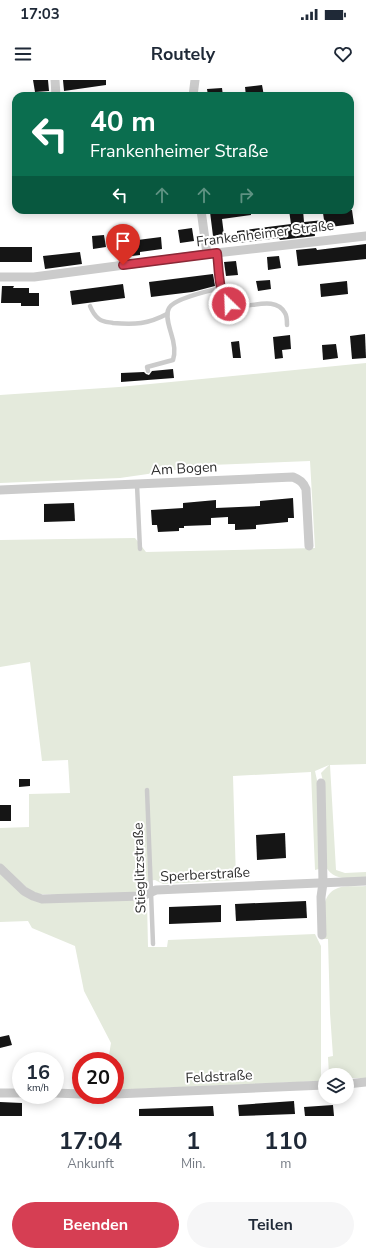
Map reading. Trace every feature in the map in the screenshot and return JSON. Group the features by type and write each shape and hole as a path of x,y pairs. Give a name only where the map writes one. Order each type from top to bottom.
{"street":[{"path":"55,80 56,92"},
{"path":"194,92 195,80"},
{"path":"202,214 207,254"},
{"name":"Frankenheimer Straße","path":"0,277 34,277 207,254 366,236"},
{"name":"Am Bogen","path":"0,490 293,477 300,480 306,489 309,546"},
{"path":"320,783 323,883 321,897 322,936"},
{"name":"Sperberstraße","path":"0,868 24,891 33,896 49,900 142,896 156,890 366,881"},
{"path":"354,1083 366,1082"},
{"name":"Feldstraße","path":"124,1094 318,1085"},
{"path":"0,1093 12,1093"}],"lane":[{"path":"217,253 224,300 235,306 271,303 280,307 286,314 287,325"},
{"path":"148,371 147,367 173,360 175,355 174,342 169,327 167,314 168,309 172,305 190,296 221,288"},
{"path":"90,306 99,320 105,322 143,324 167,314"},
{"path":"137,484 140,549"},
{"name":"Stieglitzstraße","path":"147,790 153,944"}],"shaded area":[{"path":"366,363 366,764 330,765 336,870 345,873 366,872 366,877 338,877 329,872 326,867 323,781 321,773 329,765 315,771 318,785 319,869 315,870 311,772 233,776 236,880 163,884 155,880 147,881 147,890 119,894 34,894 0,864 0,828 29,827 29,794 70,793 68,760 42,761 30,662 0,667 0,540 135,538 146,552 315,548 310,461 210,465 120,478 0,483 0,395 119,387"},
{"path":"0,872 26,896 142,898 147,901 148,947 167,947 168,940 315,934 321,946 321,1068 318,1068 318,1081 124,1090 124,1052 110,1052 111,1043 84,991 75,946 32,928 28,921 0,922"},
{"path":"348,886 366,886 366,1078 354,1078 354,1068 329,1068 328,1057 333,1056 328,939 324,939 323,918 327,897 338,888"}],"building":[{"path":"33,80 48,80 49,91 35,92"},
{"path":"63,80 106,80 106,85 64,91"},
{"path":"262,85 263,92 246,92 245,87"},
{"path":"222,88 222,92 207,92 207,89"},
{"path":"210,214 251,214 222,219 224,235 213,236"},
{"path":"290,214 303,214 304,222 324,220 323,214 353,214 354,224 314,229 315,236 280,240 279,238 238,243 237,231 291,224"},
{"path":"192,228 194,241 180,243 178,230"},
{"path":"104,235 106,247 93,249 92,236"},
{"path":"161,237 162,249 140,252 140,255 124,257 122,242"},
{"path":"366,244 366,259 298,266 296,250 316,248 317,250"},
{"path":"0,247 32,247 32,262 0,262"},
{"path":"80,252 82,264 45,269 43,256"},
{"path":"279,256 281,268 268,270 267,257"},
{"path":"236,261 238,275 226,276 224,262"},
{"path":"213,274 215,286 192,292 151,297 149,282"},
{"path":"270,280 271,289 258,291 256,281"},
{"path":"347,281 348,294 321,297 320,284"},
{"path":"123,284 125,298 72,305 70,291"},
{"path":"2,286 29,288 29,293 39,293 39,306 21,306 21,303 1,303"},
{"path":"365,334 366,358 352,359 350,336"},
{"path":"290,335 291,349 282,350 283,358 275,359 273,337"},
{"path":"239,341 241,358 233,358 231,342"},
{"path":"336,344 338,358 323,360 322,345"},
{"path":"173,369 174,378 121,382 121,373 144,372 149,375 152,371"},
{"path":"293,498 294,518 288,518 288,522 256,525 256,529 235,530 235,524 228,524 228,517 211,518 211,525 184,526 184,528 179,528 179,531 158,532 157,525 152,525 151,510 183,508 183,503 216,500 216,508 260,506 260,501"},
{"path":"74,503 75,521 44,522 44,504"},
{"path":"19,779 30,779 30,786 19,787"},
{"path":"0,805 11,805 11,821 0,821"},
{"path":"285,833 286,858 257,860 256,835"},
{"path":"306,901 307,918 236,921 235,904"},
{"path":"221,905 221,922 169,924 169,907"},
{"path":"9,1035 12,1045 0,1048 0,1037"},
{"path":"294,1101 295,1114 239,1116 238,1105"},
{"path":"0,1102 22,1104 22,1116 0,1116"},
{"path":"333,1105 334,1116 305,1116 304,1107"},
{"path":"213,1106 214,1116 139,1116 139,1109"}],"route":[{"path":"123,265 217,253 221,292 224,300 229,304"}]}
